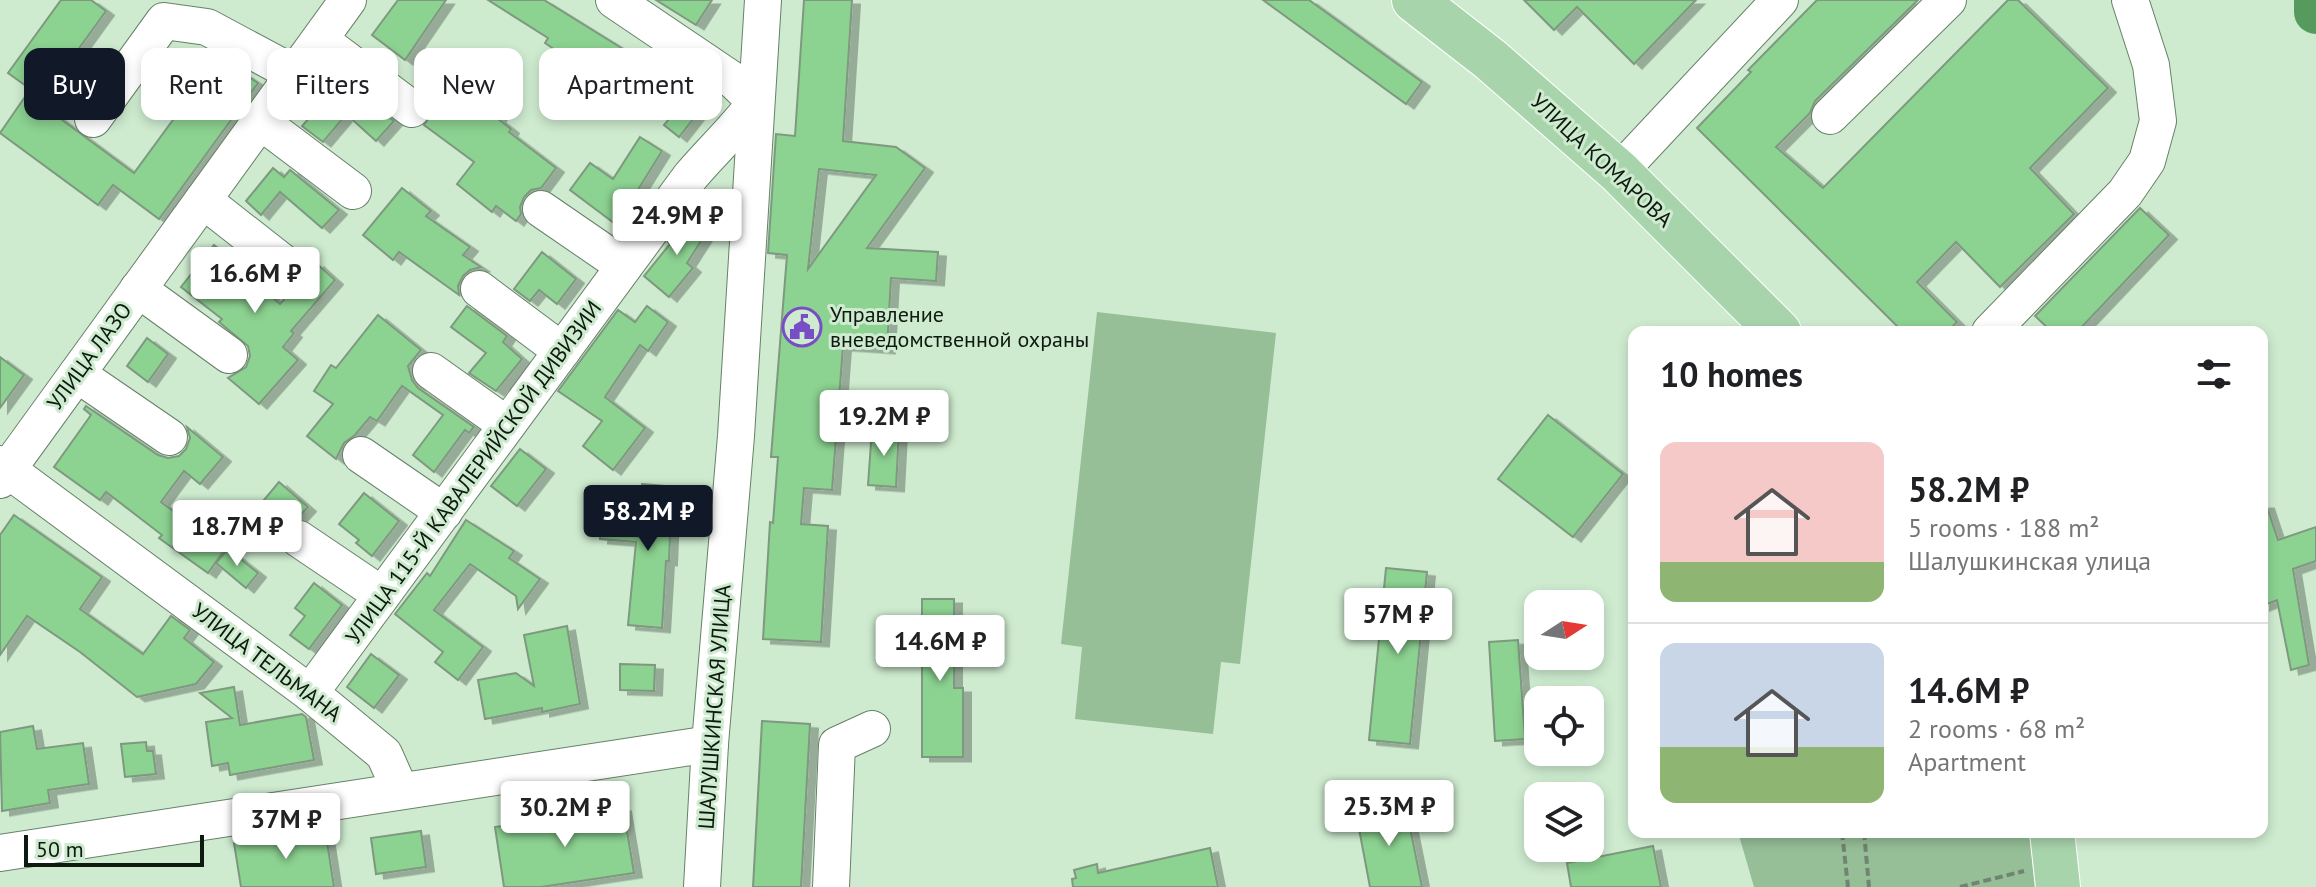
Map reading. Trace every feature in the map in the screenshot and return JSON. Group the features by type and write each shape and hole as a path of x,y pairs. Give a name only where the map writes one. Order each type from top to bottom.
{"main road":[{"name":"УЛИЦА КОМАРОВА","path":"1414,0 1491,60 1619,172 1773,326"}],"street":[{"name":"УЛИЦА ЛАЗО","path":"314,48 348,0"},
{"path":"614,0 734,81 756,102"},
{"name":"ШАЛУШКИНСКАЯ УЛИЦА","path":"702,887 710,744 736,436 763,0"},
{"path":"1619,172 1780,0"},
{"path":"1830,116 1948,0"},
{"path":"1996,326 2125,193 2147,161 2158,121 2151,65 2130,0"},
{"path":"125,75 164,21 207,27 267,59"},
{"path":"320,40 412,109"},
{"name":"УЛИЦА 115-Й КАВАЛЕРИЙСКОЙ ДИВИЗИИ","path":"310,693 690,177 756,102"},
{"name":"УЛИЦА ЛАЗО","path":"3,471 267,112"},
{"path":"260,121 353,191"},
{"path":"203,200 291,269"},
{"path":"541,209 624,266"},
{"path":"138,289 229,355"},
{"path":"479,289 562,351"},
{"path":"431,371 507,425"},
{"path":"77,374 169,437"},
{"path":"361,455 444,512"},
{"name":"УЛИЦА ТЕЛЬМАНА","path":"3,471 310,693 384,754 400,790"},
{"path":"299,539 382,595"},
{"path":"831,887 837,745 872,729"},
{"path":"0,853 710,744"}],"path":[{"path":"1843,838 1848,887"},
{"path":"1865,838 1869,887"},
{"path":"1960,887 2047,863"}],"green space":[{"path":"1097,312 1276,333 1240,664 1221,662 1213,734 1075,719 1082,647 1061,644"},
{"path":"1740,838 2030,838 2035,887 1754,887"}],"building":[{"path":"61,0 91,0 106,11 79,48 26,48"},
{"path":"398,0 446,0 405,60 398,55 398,48 389,48 372,35"},
{"path":"488,0 544,0 621,48 552,48 545,43 548,38"},
{"path":"656,0 712,0 696,25"},
{"path":"804,0 852,0 843,141 896,147 925,168 867,248 938,252 936,281 891,278 887,349 843,346 832,490 804,488 801,524 828,526 821,642 763,639 770,522 773,523 778,457 771,457 787,255 768,253 776,134 795,136","holes":["819,169 876,175 808,269"]},
{"path":"1263,0 1309,0 1422,82 1406,104"},
{"path":"1524,0 1696,0 1634,64 1577,7 1554,30"},
{"path":"1817,0 1918,0 1815,101 1810,113 1776,147 1823,188 2008,0 2018,0 2108,88 2030,168 2074,214 2000,287 1956,242 1917,282 1957,322 1953,326 1897,326 1697,128 1751,72 1748,70"},
{"path":"24,51 24,84 8,73"},
{"path":"251,78 258,83 251,93"},
{"path":"24,98 24,120 62,120 134,173 173,120 231,120 159,219 113,185 98,205 0,133"},
{"path":"307,120 341,120 323,142 302,126"},
{"path":"353,120 394,121 376,141"},
{"path":"427,120 500,120 511,129 509,132 556,168 541,188 531,190 524,197 521,214 516,221 496,206 492,212 457,184 474,162 424,125"},
{"path":"668,120 692,120 679,137 664,125"},
{"path":"640,137 662,151 634,196 638,198 618,226 570,190 590,163 613,179"},
{"path":"273,168 284,177 290,170 339,210 322,228 280,192 261,215 246,201"},
{"path":"402,188 431,211 426,216 470,247 463,255 481,267 463,276 458,286 459,295 399,252 393,260 363,235"},
{"path":"2140,208 2169,235 2083,326 2046,326 2035,316"},
{"path":"687,216 708,230 687,263 693,268 669,297 644,276 670,244 668,242"},
{"path":"214,245 229,256 233,250 253,266 247,274 280,304 293,289 307,282 316,263 335,280 291,331 294,333 283,347 298,360 259,404 228,378 246,367 250,356 248,346 219,322 222,319 181,287"},
{"path":"542,252 576,279 557,304 539,290 530,301 514,289"},
{"path":"467,306 507,336 503,342 522,359 496,391 469,373 486,353 451,327"},
{"path":"647,306 668,322 648,351 640,345 605,397 645,428 613,470 583,446 602,421 558,391 618,310 635,322"},
{"path":"378,315 421,350 408,366 418,388 474,427 469,433 465,430 434,472 413,455 443,415 402,386 377,421 370,417 344,443 336,459 307,436 333,404 314,391 331,365 336,368"},
{"path":"147,338 168,354 148,382 127,366"},
{"path":"0,357 24,375 0,408"},
{"path":"86,406 158,455 168,458 179,456 190,438 187,427 223,457 200,484 184,471 161,502 225,549 208,573 159,538 162,535 106,492 100,500 54,467 91,415 84,409"},
{"path":"1548,415 1623,474 1573,537 1498,479"},
{"path":"872,429 899,431 896,487 868,485"},
{"path":"520,449 546,469 517,506 491,486"},
{"path":"279,482 308,507 298,518 282,527 277,542 249,518"},
{"path":"642,484 676,487 674,512 671,512 669,561 666,561 662,628 628,625 636,542 600,539 602,521 639,524"},
{"path":"364,493 399,521 372,556 356,543 359,540 339,524"},
{"path":"2268,510 2278,540 2316,527 2316,561 2293,569 2309,665 2291,670 2277,600 2268,604"},
{"path":"14,515 102,577 80,609 143,654 171,616 190,630 184,638 214,662 196,684 137,697 80,652 27,616 0,655 0,535"},
{"path":"466,520 514,551 509,558 540,579 518,609 516,596 470,564 434,610 483,647 458,680 435,662 443,652 395,614 427,573 430,576"},
{"path":"228,549 258,573 246,588 216,563"},
{"path":"1386,568 1427,572 1410,744 1369,740"},
{"path":"314,583 342,605 309,649 290,635 305,616 295,608"},
{"path":"922,599 954,599 954,688 963,688 963,757 922,757"},
{"path":"567,626 580,704 485,719 478,680 516,673 534,686 524,635"},
{"path":"1518,640 1524,739 1495,741 1489,642"},
{"path":"371,654 399,675 374,708 347,687"},
{"path":"620,664 655,665 654,691 620,690"},
{"path":"234,687 240,725 302,714 306,717 314,760 230,775 228,763 212,766 206,722 232,718 200,693"},
{"path":"762,721 810,724 801,887 753,887"},
{"path":"33,726 37,749 83,743 89,784 48,790 50,803 2,811 0,732"},
{"path":"146,742 147,751 153,751 156,774 125,777 121,744"},
{"path":"1405,803 1422,887 1370,887 1356,813"},
{"path":"623,807 634,873 541,887 504,887 495,827"},
{"path":"325,829 334,887 241,887 234,843"},
{"path":"421,831 426,867 376,874 371,838"},
{"path":"1653,846 1661,887 1571,887 1567,863 1604,862 1604,856"},
{"path":"1210,848 1218,887 1073,887 1072,879 1076,878 1074,870 1097,864 1098,873"}],"waterway":[{"path":"2316,0 2316,12"}],"place":[{"name":"Управление вневедомственной охраны","path":"802,327"}]}
